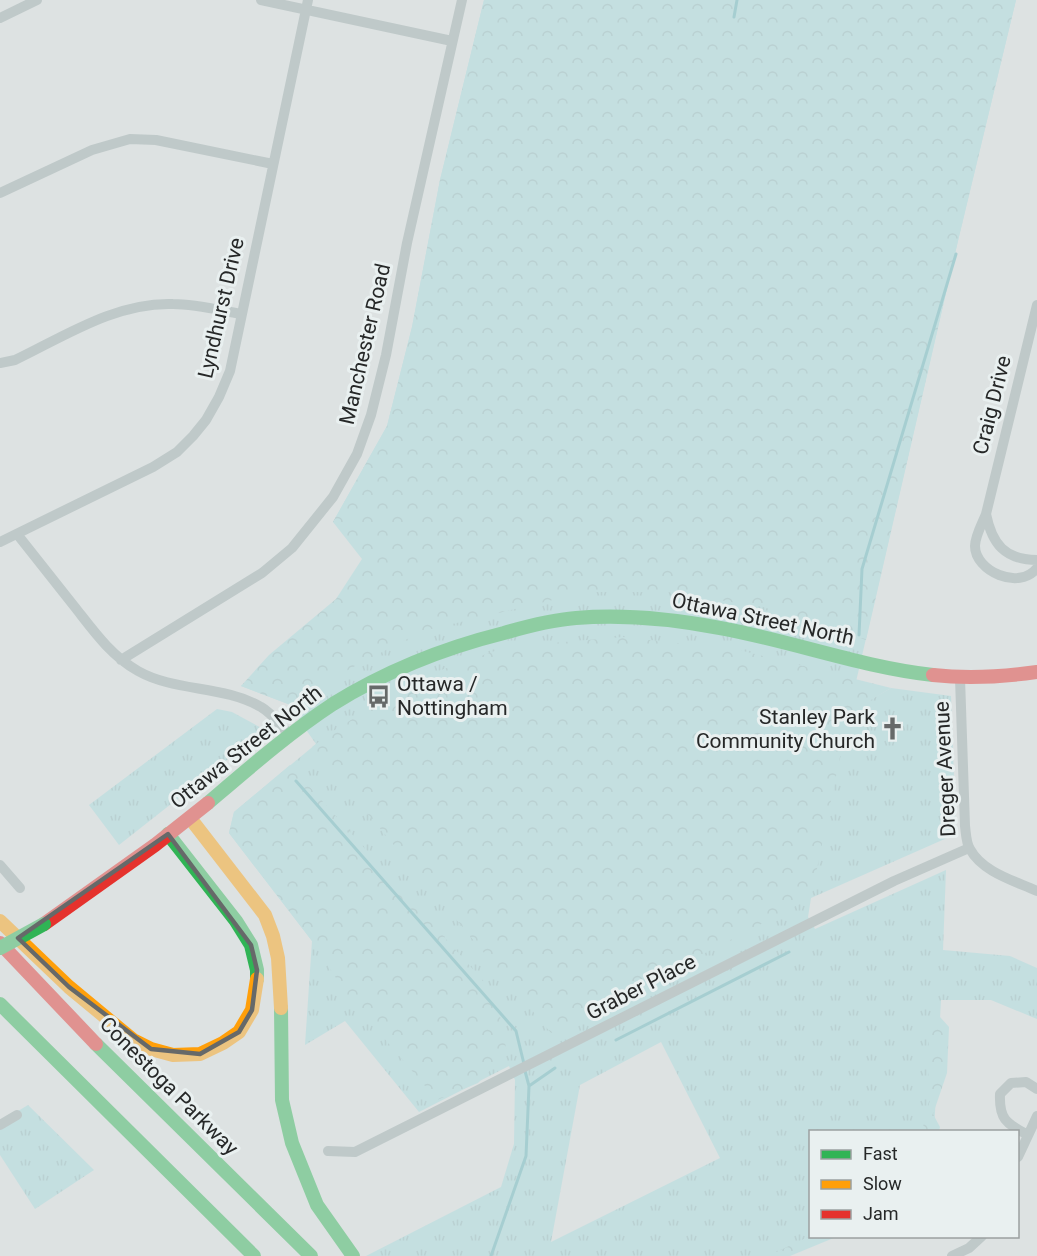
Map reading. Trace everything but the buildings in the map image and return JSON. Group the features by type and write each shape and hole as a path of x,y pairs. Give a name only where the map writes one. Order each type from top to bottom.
{"main road":[{"name":"Ottawa Street North","path":"0,948 45,924 190,818 290,735 334,704 399,668 473,640 556,620 606,617 672,620 734,630 898,669 960,678 995,678 1037,672"},
{"path":"190,818 265,915 273,932 279,959 282,1102 298,1162 322,1214 353,1256"},
{"path":"0,921 69,987 133,1040 150,1049 173,1055 200,1054 223,1043 239,1032 252,1010 256,993 257,970 251,945 236,921 168,834"},
{"name":"Conestoga Parkway","path":"0,943 83,1031 311,1256"},
{"path":"0,1004 254,1256"}],"street":[{"path":"0,18 37,0"},
{"path":"261,0 307,5 452,41"},
{"name":"Manchester Road","path":"121,660 262,573 292,548 333,497 357,454 371,415 386,355 407,243 462,0"},
{"name":"Lyndhurst Drive","path":"0,542 153,467 177,452 193,436 212,409 230,371 307,5"},
{"path":"0,193 92,150 129,139 156,140 273,164"},
{"path":"0,363 15,360 106,316 135,306 174,303 241,314"},
{"name":"Craig Drive","path":"1037,305 986,514 974,545 976,553 994,573 1008,578 1021,578 1034,572 1037,568"},
{"path":"986,514 989,532 996,544 1009,554 1023,560 1037,560"},
{"path":"17,534 106,645 121,660 139,672 160,680 230,694 250,702 270,714 290,735"},
{"name":"Dreger Avenue","path":"960,678 965,826 969,848 978,859 1002,876 1037,891"},
{"name":"Graber Place","path":"328,1151 356,1152 894,881 969,848"},
{"path":"0,866 20,888"},
{"path":"1018,1130 1007,1124 999,1109 1000,1094 1011,1083 1026,1082 1037,1089"},
{"path":"0,1125 16,1115"},
{"path":"1019,1152 1037,1116"},
{"path":"1019,1130 1026,1134"},
{"path":"952,1256 969,1248 980,1238"}],"highlighted area":[{"path":"168,834 251,945 257,970 252,1010 239,1032 200,1054 151,1049 69,987 18,938"}],"green space":[{"path":"484,0 1016,0 849,712 891,688 951,696 956,834 811,898 808,917 815,929 946,870 943,950 1010,956 1037,968 1037,1019 991,1000 941,1000 934,1130 809,1130 809,1237 785,1256 366,1256 501,1187 514,1144 515,1080 509,1066 419,1112 345,1021 305,1045 312,941 229,833 234,812 316,744 288,704 241,686 343,616 386,559 333,522 387,426 412,327 440,180","holes":["661,1042 720,1158 551,1242 580,1085"]},
{"path":"484,0 1016,0 866,640 763,607 668,592 586,592 423,631 288,704 241,686 269,655 336,599 362,559 333,522 387,426 412,327 440,180"},
{"path":"623,637 739,650 891,688 849,713 811,898 551,1033 312,747 391,695 441,670 506,647"},
{"path":"217,709 232,712 265,730 119,845 89,805"},
{"path":"290,765 496,995 507,1053 478,1083 437,1100 347,995 312,941 229,833 234,812"},
{"path":"932,1008 949,1027 947,1073 933,1114 939,1130 922,1130 931,1096 927,1063"},
{"path":"28,1105 94,1170 35,1209 0,1155 0,1122"},
{"path":"809,1236 834,1238 790,1256 768,1256"}],"waterway":[{"path":"734,17 737,0"},
{"path":"859,635 862,569 956,254"},
{"path":"296,781 516,1031 524,1064"},
{"path":"616,1040 789,952"},
{"path":"529,1086 555,1068"},
{"path":"491,1256 526,1156 529,1086 525,1071"}],"traffic: fast":[{"path":"208,803 269,751 353,692 395,671 459,646 549,622 576,618 612,617 684,622 747,633 879,666 933,675"},
{"path":"168,834 236,921 251,945 257,979"},
{"path":"0,948 44,924"},
{"path":"0,1004 254,1256"},
{"path":"281,1008 282,1100 292,1143 317,1205 353,1256"},
{"path":"96,1044 311,1256"}],"traffic: slow":[{"path":"190,818 265,915 278,958 281,1008"},
{"path":"0,921 69,987 133,1040 151,1049 173,1055 200,1054 239,1032 252,1010 257,979"}],"traffic: jam":[{"path":"933,675 985,677 1037,672"},
{"path":"44,924 155,845 208,803"},
{"path":"0,943 96,1044"}],"place":[{"name":"Ottawa / Nottingham","path":"379,696"},
{"name":"Stanley Park Community Church","path":"893,729"}]}
